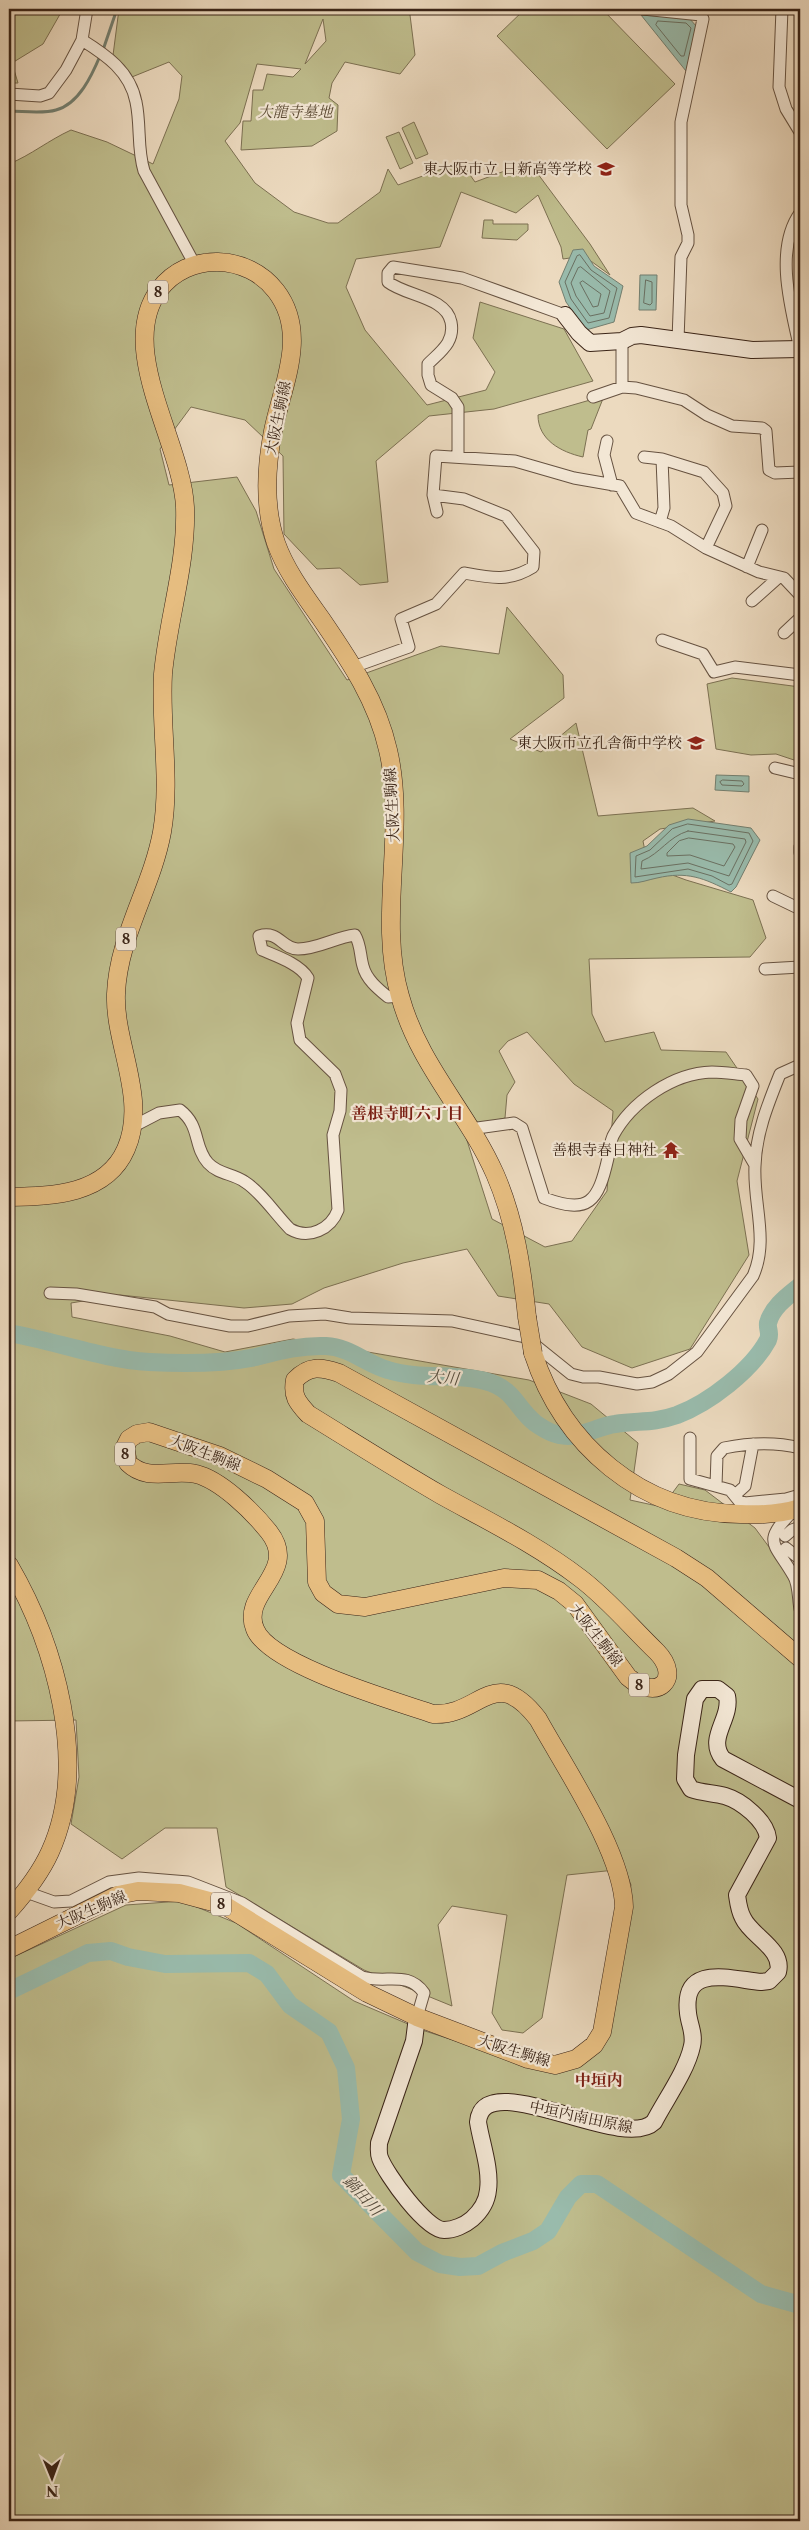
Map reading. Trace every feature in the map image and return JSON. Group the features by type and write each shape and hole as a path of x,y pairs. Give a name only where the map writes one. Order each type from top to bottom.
{"main road":[{"name":"大阪生駒線","path":"9,1197 45,1196 74,1192 103,1178 125,1151 132,1127 132,1096 115,1000 117,976 123,949 153,866 162,830 165,800 163,677 183,559 185,524 182,478 148,371 144,338 148,316 159,291 174,276 195,265 214,261 240,265 263,276 279,294 288,311 292,339 284,390 272,433 268,472 269,508 278,548 290,574 356,671 379,719 388,747 394,796 392,936 399,996 416,1044 470,1129 495,1174 514,1230 522,1266 533,1353 542,1380 557,1409 576,1436 597,1458 629,1482 666,1502 700,1511 756,1515 799,1504"},
{"path":"565,315 579,333 590,343 622,341 632,336 641,335 752,350 800,349"},
{"name":"大阪生駒線","path":"9,1949 118,1896 138,1891 179,1893 204,1898 224,1905 367,1993 416,2017 528,2059 555,2065 576,2059 594,2045 602,2032 610,2000 624,1907 624,1890 611,1854 538,1719 522,1700 503,1692 493,1693 453,1712 433,1714 298,1664 270,1649 254,1628 254,1605 275,1572 278,1560 276,1545 269,1532 214,1480 194,1474 143,1474 133,1469 125,1457 129,1439 137,1434 149,1432 220,1456 267,1479 305,1503 315,1521 315,1572 317,1582 323,1593 338,1604 357,1607 504,1578 538,1580 559,1591 575,1604 628,1677 636,1684 649,1688 662,1685 667,1677 667,1667 662,1658 583,1580 554,1559 398,1470 308,1414 297,1402 293,1392 295,1380 311,1368 322,1367 339,1373 462,1439 707,1578 800,1658"},
{"path":"9,1565 38,1623 50,1655 63,1722 66,1759 65,1794 59,1829 50,1852 26,1892 9,1911"},
{"name":"中垣内南田原線","path":"416,2017 414,2041 379,2143 378,2155 384,2168 420,2214 434,2227 444,2230 466,2223 479,2213 486,2201 489,2188 478,2122 478,2112 483,2106 493,2101 538,2106 615,2127 641,2129 649,2127 659,2114 693,2045 687,2000 695,1982 701,1978 712,1978 761,1982 769,1981 778,1972 778,1959 773,1951 751,1930 742,1918 737,1895 768,1838 767,1830 763,1824 732,1799 691,1789 685,1779 686,1755 695,1699 702,1689 718,1689 727,1696 728,1710 718,1732 716,1743 717,1751 723,1759 800,1800"}],"street":[{"path":"9,94 40,96 49,93 66,70 82,40 87,9"},
{"path":"643,9 700,15 703,19 682,122 682,205 688,243 681,257 678,340"},
{"path":"782,10 779,87 786,109 800,132"},
{"path":"82,40 106,54 125,75 136,102 140,159 144,171 195,265"},
{"path":"800,213 796,219 787,262 787,290 800,349"},
{"path":"458,456 458,407 452,398 431,385 428,375 428,364 448,344 452,331 449,314 442,306 395,288 388,282 388,273 393,267 462,278 565,315"},
{"path":"622,341 622,387"},
{"path":"593,397 622,387 636,388 684,400 707,415 732,426 762,428 766,431 769,470 775,473 800,472"},
{"path":"607,441 604,455 612,485"},
{"path":"437,512 433,494 436,456 515,461 554,473 620,486 636,513 671,526 706,548 747,567 784,578 800,595"},
{"path":"644,457 662,459 704,472 723,493 726,506 706,548"},
{"path":"660,522 664,508 662,459"},
{"path":"356,671 409,647 401,619 436,604 464,573 489,578 518,576 533,567 534,552 506,516 464,499 433,494"},
{"path":"747,567 762,530"},
{"path":"752,601 779,577"},
{"path":"784,633 800,618"},
{"path":"662,640 703,654 714,672 736,667 800,674"},
{"path":"775,768 800,774"},
{"path":"800,847 800,853"},
{"path":"773,896 800,909"},
{"path":"132,1127 159,1113 180,1110 188,1116 194,1126 200,1150 214,1170 244,1180 290,1230 297,1233 310,1234 326,1227 335,1217 338,1210 333,1135 340,1111 341,1090 335,1074 300,1040 298,1023 308,978 305,972 282,958 262,950 259,936 267,934 275,936 296,949 314,946 338,937 355,935 359,941 363,968 376,988 388,997 399,996"},
{"path":"765,968 800,968"},
{"path":"50,1293 76,1294 155,1307 168,1314 230,1326 248,1326 289,1316 325,1314 350,1318 452,1321 525,1337 571,1374 583,1377 600,1376 637,1384 652,1382 669,1374 697,1352 753,1276 762,1248 754,1189 759,1130 780,1074 800,1066"},
{"path":"470,1129 514,1123 522,1128 544,1198 562,1205 579,1206 593,1197 602,1185 612,1138 625,1119 649,1095 686,1076 711,1072 746,1075 753,1086 741,1120 740,1138 755,1165"},
{"path":"690,1438 690,1479 730,1490 739,1501 745,1503 786,1499 799,1504 776,1528 774,1540 777,1553 794,1576 800,1609"},
{"path":"716,1486 717,1456 724,1448 753,1444 787,1445 800,1448"},
{"path":"736,1495 746,1486 753,1444"},
{"path":"785,1536 792,1530 800,1527"},
{"path":"786,1548 800,1559"},
{"path":"26,1892 54,1902 71,1901 109,1882 139,1878 188,1882 242,1903 362,1977 375,1981 409,1979 417,1983 424,1993 416,2017"}],"green space":[{"path":"9,9 63,9 43,44 12,63 18,83 9,83"},
{"name":"大龍寺墓地","path":"119,9 402,9 410,15 415,55 400,74 345,62 332,83 329,98 338,105 337,131 312,146 241,150 243,121 251,121 253,90 263,90 267,74 293,77 301,69 257,64 240,123 225,141 255,183 294,212 328,223 338,223 380,192 388,169 398,185 461,162 475,182 529,162 590,244 610,275 584,256 563,259 561,247 538,195 516,213 461,192 440,247 356,259 346,287 365,330 427,405 486,390 495,372 473,338 480,302 564,329 593,381 494,409 429,416 376,461 388,582 360,585 340,568 317,569 284,534 283,456 245,420 191,407 160,449 169,485 237,477 256,511 274,569 347,680 441,646 499,654 507,607 563,675 564,698 510,739 541,752 576,723 598,816 693,808 715,821 660,829 643,841 648,866 686,880 753,900 766,938 750,957 589,959 592,1014 605,1042 654,1032 661,1050 726,1052 758,1099 737,1181 749,1255 690,1349 632,1368 582,1347 549,1304 498,1296 467,1249 403,1263 324,1288 292,1304 244,1308 120,1295 71,1303 72,1317 170,1336 225,1352 293,1339 529,1380 591,1404 638,1443 630,1500 662,1507 679,1484 705,1490 755,1528 800,1589 800,2521 9,2521 9,1959 126,1905 182,1901 236,1923 354,2001 422,2030 527,2064 555,2070 602,2042 627,1920 631,1885 625,1869 567,1875 542,2018 523,2033 502,2030 492,2013 507,1915 452,1906 438,1925 452,2006 364,1970 226,1887 217,1828 165,1828 122,1859 71,1824 79,1777 76,1720 9,1721 9,164 71,130 107,142 153,164 179,99 182,76 169,62 122,81 112,63","holes":["323,19 326,41 305,64","527,1032 574,1084 613,1111 607,1191 572,1241 545,1247 492,1219 463,1128 505,1118 507,1095 515,1082 499,1051 508,1041"]},
{"path":"525,9 602,9 675,84 607,149 497,36"},
{"path":"414,122 428,154 416,159 402,128"},
{"path":"399,132 413,163 400,169 386,137"},
{"path":"484,220 493,220 493,224 528,224 528,230 517,240 482,238"},
{"path":"604,396 591,429 588,430 583,457 559,448 546,438 539,424 538,415"},
{"path":"732,678 800,687 800,762 776,754 751,755 716,749 707,684"}],"water":[{"path":"641,15 689,18 697,27 686,71"},
{"path":"583,249 594,266 623,286 614,322 586,330 566,302 559,282 573,250"},
{"path":"640,275 657,275 656,310 639,310"},
{"path":"716,775 749,776 749,792 715,790"},
{"path":"688,819 751,828 760,840 736,887 731,892 695,877 677,875 631,883 630,853 647,846 669,825"}],"waterway":[{"path":"103,50 117,9"},
{"path":"9,111 45,112 64,107 84,88 100,56"},
{"name":"大川","path":"9,1333 96,1354 162,1363 229,1361 299,1347 335,1347 350,1352 380,1367 400,1373 461,1377 495,1384 509,1394 535,1423 550,1432 568,1436 615,1424 668,1418 689,1410 716,1394 752,1363 768,1340 768,1323 773,1312 781,1302 800,1286"},
{"name":"鍋田川","path":"9,1991 88,1953 111,1951 128,1957 165,1964 249,1963 267,1974 290,2005 329,2032 346,2068 351,2119 341,2175 417,2252 440,2264 460,2267 478,2266 502,2253 533,2241 548,2231 568,2197 581,2184 597,2184 761,2294 800,2305"}],"place":[{"name":"東大阪市立 日新高等学校","path":"606,169"},
{"name":"東大阪市立孔舎衙中学校","path":"696,743"},
{"name":"善根寺春日神社","path":"671,1150"}],"district":[{"name":"善根寺町六丁目","path":"407,1113"},
{"name":"中垣内","path":"599,2080"}]}
